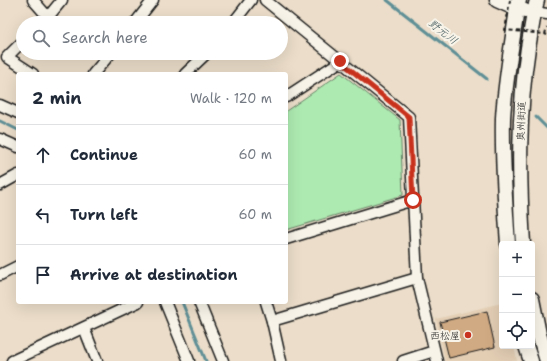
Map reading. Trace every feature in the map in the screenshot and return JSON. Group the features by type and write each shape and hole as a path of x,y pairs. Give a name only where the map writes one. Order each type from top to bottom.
{"highway":[{"path":"497,0 502,3 516,3 539,9"},
{"name":"奥州街道","path":"508,241 504,165 504,119 507,78 516,3"},
{"name":"奥州街道","path":"523,241 520,165 521,116 524,78 539,9"},
{"path":"535,313 547,361"},
{"path":"527,349 531,361"}],"street":[{"path":"33,0 43,16"},
{"path":"48,16 62,0"},
{"path":"140,16 153,0"},
{"path":"238,16 251,0"},
{"path":"265,0 285,16"},
{"path":"288,19 409,117 417,278 436,356 403,361"},
{"path":"16,48 7,57 30,72"},
{"path":"96,72 105,60"},
{"path":"187,72 200,60"},
{"path":"288,97 340,61"},
{"path":"0,105 16,112"},
{"path":"0,139 16,146"},
{"path":"0,185 16,176"},
{"path":"288,238 413,200"},
{"path":"0,275 16,267"},
{"path":"272,321 417,278"},
{"path":"12,361 134,304"},
{"path":"166,304 189,361"},
{"path":"200,304 223,361"},
{"path":"267,304 281,361"},
{"path":"84,328 98,361"}],"path":[{"path":"516,3 505,30 546,35 547,27"}],"shaded area":[{"path":"499,304 499,349 515,349 517,361 445,361 436,319"}],"green space":[{"path":"341,73 400,120 403,195 288,229 288,110"}],"building":[{"name":"西松屋","path":"487,311 495,347 449,358 440,322"}],"waterway":[{"name":"野元川","path":"387,0 487,79"},
{"name":"野元川","path":"536,117 547,128"},
{"path":"0,121 16,129"},
{"path":"183,304 206,361"}],"place":[{"name":"西松屋","path":"468,335"}],"route":[{"path":"340,61 409,117 413,200"}]}
